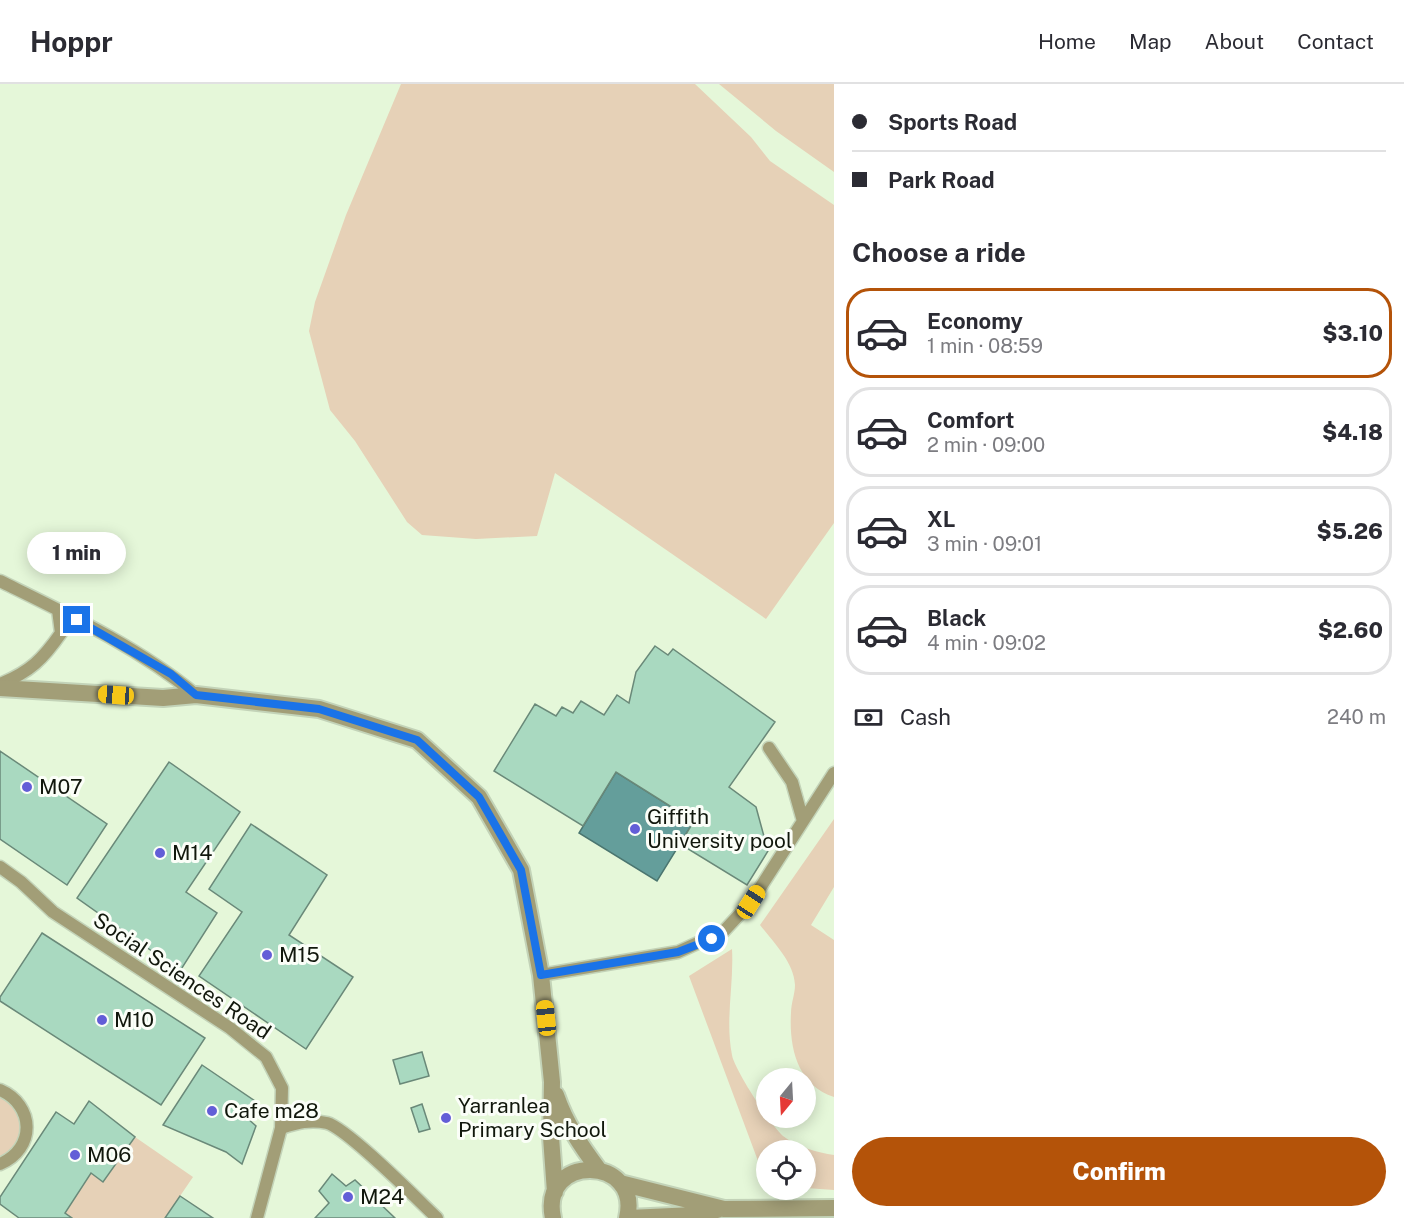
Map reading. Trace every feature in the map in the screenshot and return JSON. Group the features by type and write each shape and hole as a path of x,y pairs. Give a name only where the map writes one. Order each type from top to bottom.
{"street":[{"path":"0,686 163,698 196,695 319,709 417,740 479,797 521,870 541,975 552,1082 551,1137 555,1192"},
{"path":"552,1082 564,1118 577,1141 599,1170 620,1183 724,1209"},
{"path":"553,1218 552,1201 560,1183 578,1171 599,1170"},
{"path":"620,1183 627,1197 628,1218 694,1215 724,1209 834,1208"}],"lane":[{"path":"0,581 58,610 171,674 196,695"},
{"path":"0,686 22,675 46,655 61,633 58,610"},
{"path":"769,748 792,782 803,821"},
{"path":"541,975 678,952 718,935 751,902 834,772"},
{"name":"Social Sciences Road","path":"0,867 21,882 52,912 230,1028 266,1057 282,1088 281,1128 257,1218"},
{"path":"0,1090 19,1102 28,1125 21,1149 12,1158 0,1164"},
{"path":"281,1128 304,1121 329,1124 352,1140 437,1218"}],"shaded area":[{"path":"401,84 695,84 751,137 770,161 834,205 834,523 766,619 555,473 537,536 476,539 422,535 407,522 355,441 330,410 309,331 315,302 346,215"},
{"path":"719,84 834,84 834,172 776,131"},
{"path":"834,819 834,887 811,925 834,940 834,1097 816,1088 816,1068 801,1068 798,1063 791,1026 794,977 787,960 760,925"},
{"path":"732,949 729,1028 734,1062 756,1100 756,1128 776,1128 789,1140 756,1140 756,1156 689,976"},
{"path":"0,1090 19,1102 26,1137 0,1164"},
{"path":"135,1137 193,1177 165,1218 72,1218 65,1213 91,1173 103,1182"},
{"path":"816,1151 834,1155 834,1190 816,1189"}],"water":[{"name":"Giffith University pool","path":"616,772 694,821 657,881 579,833"}],"building":[{"path":"655,646 668,655 673,649 775,722 729,787 756,807 768,851 747,885 680,844 694,821 616,772 583,826 494,771 535,704 556,716 562,707 573,713 581,701 604,715 617,695 629,703 636,672"},
{"name":"M07","path":"0,751 107,824 67,885 0,839"},
{"name":"M14","path":"169,762 240,812 186,892 217,913 180,971 77,898"},
{"name":"M15","path":"251,824 327,875 289,935 353,977 306,1049 199,976 242,912 209,889"},
{"name":"M10","path":"42,933 205,1038 161,1105 0,1001 0,997"},
{"path":"422,1052 429,1076 400,1084 393,1060"},
{"name":"Cafe m28","path":"202,1065 258,1103 247,1118 256,1126 242,1164 226,1152 163,1125"},
{"name":"M06","path":"89,1101 135,1137 103,1182 91,1173 65,1213 72,1218 19,1218 0,1204 0,1197 56,1112 74,1124"},
{"path":"422,1104 430,1129 419,1132 411,1108"},
{"name":"M24","path":"332,1174 346,1186 355,1180 395,1218 315,1218 329,1203 319,1191"},
{"name":"M06","path":"180,1196 213,1218 165,1218"}],"place":[{"name":"M07","path":"27,787"},
{"name":"Giffith University pool","path":"635,829"},
{"name":"M14","path":"160,853"},
{"name":"M15","path":"267,955"},
{"name":"M10","path":"102,1020"},
{"name":"Cafe m28","path":"212,1111"},
{"name":"Yarranlea Primary School","path":"446,1118"},
{"name":"M06","path":"75,1155"},
{"name":"M24","path":"348,1197"}],"route":[{"path":"77,620 171,674 196,695 319,709 417,740 479,797 521,870 541,975 678,952 712,939"}]}
